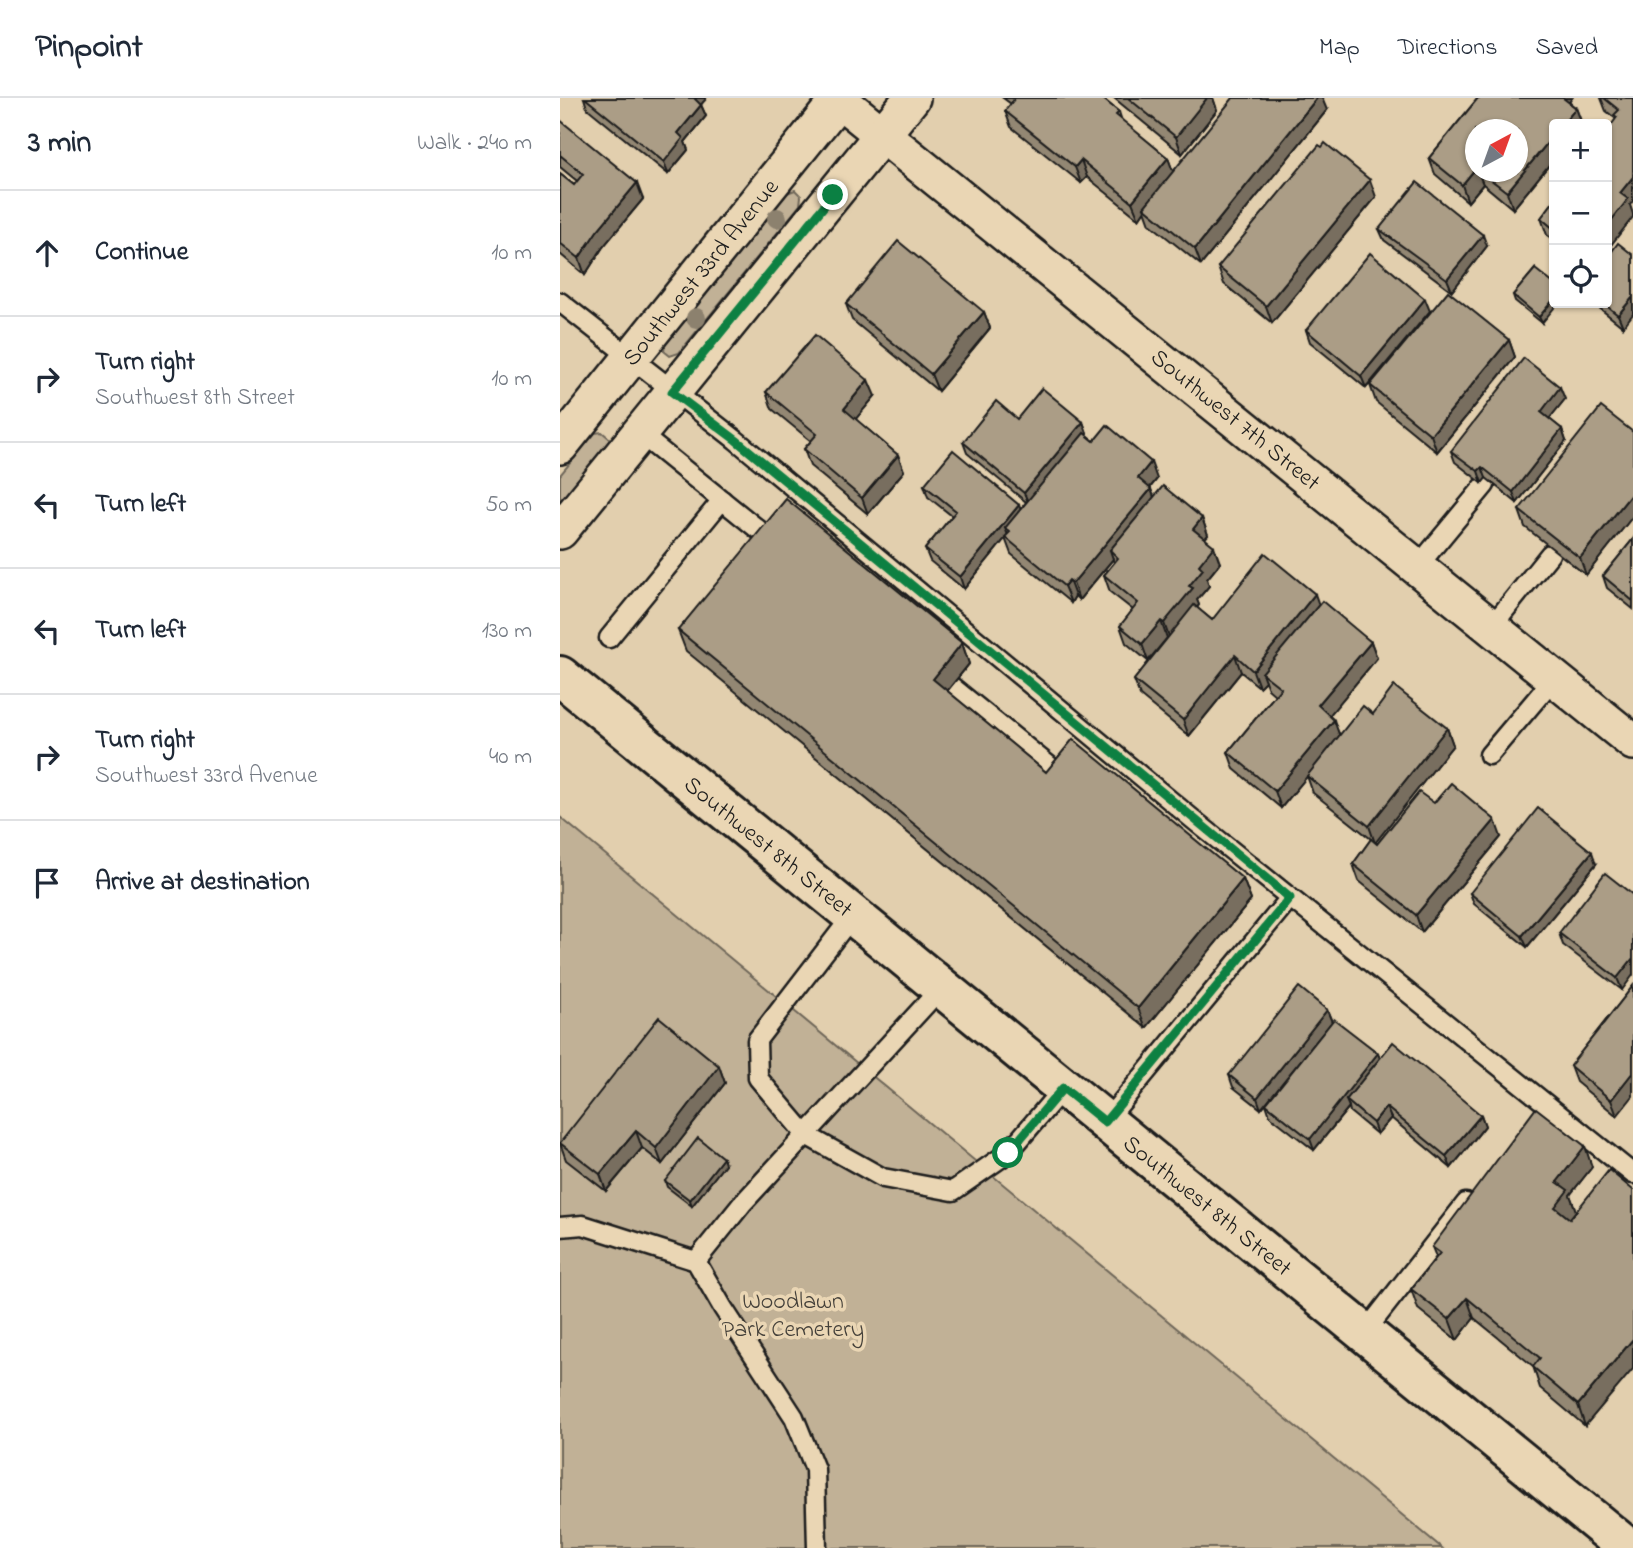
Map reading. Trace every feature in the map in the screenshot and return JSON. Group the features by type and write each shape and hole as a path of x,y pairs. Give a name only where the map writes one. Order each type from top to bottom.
{"main road":[{"name":"Southwest 8th Street","path":"560,676 1628,1548"}],"street":[{"name":"Southwest 7th Street","path":"839,98 1633,742"},
{"name":"Southwest 33rd Avenue","path":"560,446 839,98"},
{"path":"560,531 912,98"}],"lane":[{"path":"560,302 629,359 736,440 1290,898 1540,1109 1633,1174"},
{"path":"639,433 775,543"},
{"path":"1418,566 1485,485"},
{"path":"608,638 722,500"},
{"path":"1492,626 1550,554"},
{"path":"1489,755 1555,677"},
{"path":"951,686 1087,796"},
{"path":"1105,1122 1290,898"},
{"path":"853,915 757,1040 758,1078 806,1135 883,1178 953,1191 1008,1153 1063,1088"},
{"path":"696,1261 742,1204 941,988"},
{"path":"1365,1332 1478,1188"},
{"path":"560,1227 583,1225 696,1261 723,1308 794,1417 815,1469 817,1548"}],"green space":[{"path":"795,190 801,196 800,205 679,353 670,356 664,351 665,343 787,193"},
{"path":"602,432 609,438 609,445 560,505 560,475 595,433"},
{"name":"Woodlawn Park Cemetery","path":"560,817 1442,1548 560,1548"}],"building":[{"path":"585,98 694,98 701,105 678,133 683,138 664,162"},
{"path":"1015,98 1102,98 1119,112 1116,115 1168,158 1132,202 1081,160 1075,167 1005,111"},
{"path":"1128,98 1207,98 1176,137"},
{"path":"1233,98 1317,98 1195,249 1144,207"},
{"path":"1478,98 1563,98 1576,108 1567,119 1549,119 1549,141 1528,167 1528,119 1465,119 1465,181 1462,185 1429,158"},
{"path":"1604,98 1633,98 1633,177 1620,193 1628,199 1612,220 1612,124 1617,117 1614,115 1619,110"},
{"path":"560,120 637,183 597,231 579,258 560,243 560,174 574,185 583,174 560,155"},
{"path":"1325,143 1370,180 1266,306 1218,267 1319,145 1322,147"},
{"path":"1417,182 1483,235 1447,279 1379,229"},
{"path":"1494,182 1515,182 1507,192"},
{"path":"1549,208 1549,225 1541,218"},
{"path":"898,241 984,312 931,374 846,304"},
{"path":"1618,243 1633,255 1633,297 1618,315 1609,308 1612,308 1612,251"},
{"path":"1370,253 1425,299 1361,376 1306,330"},
{"path":"1535,269 1549,280 1549,305 1539,317 1513,295"},
{"path":"1448,291 1509,340 1431,435 1370,385"},
{"path":"815,335 868,380 844,409 898,455 862,498 804,449 817,434 766,392"},
{"path":"1524,358 1560,387 1541,412 1562,429 1513,492 1482,467 1478,471 1451,451"},
{"path":"1042,388 1083,422 1024,493 963,442 996,401 1017,419"},
{"path":"1601,407 1633,432 1633,492 1580,558 1519,510"},
{"path":"1107,425 1151,462 1138,478 1151,489 1073,583 1069,580 1064,586 1005,537 1010,532 1005,528 1084,433 1094,441"},
{"path":"953,450 1019,505 960,577 925,549 956,511 924,485"},
{"path":"1163,486 1202,518 1193,529 1214,546 1199,565 1203,569 1189,586 1193,588 1164,623 1161,621 1142,644 1120,626 1138,603 1104,575 1118,558 1110,550"},
{"path":"786,499 962,643 933,679 1046,772 1073,739 1243,879 1138,1008 678,630"},
{"path":"1633,539 1633,601 1603,576"},
{"path":"1265,553 1315,594 1253,671 1235,655 1183,720 1134,680 1194,605 1212,620"},
{"path":"1322,601 1371,642 1318,705 1334,720 1275,791 1228,752 1281,688 1262,673"},
{"path":"1394,686 1447,728 1369,826 1307,776 1363,706 1373,714"},
{"path":"1451,783 1495,820 1416,915 1353,864 1371,839 1377,844 1419,792 1434,803"},
{"path":"1538,808 1592,852 1522,936 1470,893"},
{"path":"1605,873 1633,895 1633,958 1617,978 1559,933"},
{"path":"1633,986 1633,1072 1611,1100 1570,1066"},
{"path":"1299,987 1327,1010 1257,1098 1229,1075"},
{"path":"659,1017 719,1066 656,1148 636,1131 600,1174 560,1143"},
{"path":"1334,1019 1378,1053 1310,1139 1266,1104"},
{"path":"1393,1042 1481,1115 1446,1156 1386,1107 1373,1123 1346,1100"},
{"path":"1536,1108 1585,1146 1557,1182 1568,1190 1555,1207 1570,1219 1609,1170 1633,1190 1633,1339 1578,1405 1533,1367 1540,1358 1467,1298 1449,1319 1411,1289 1440,1253 1432,1247"},
{"path":"698,1138 723,1158 690,1200 665,1181"}],"route":[{"path":"833,195 672,392 736,440 1290,898 1105,1122 1063,1088 1008,1153"}]}
